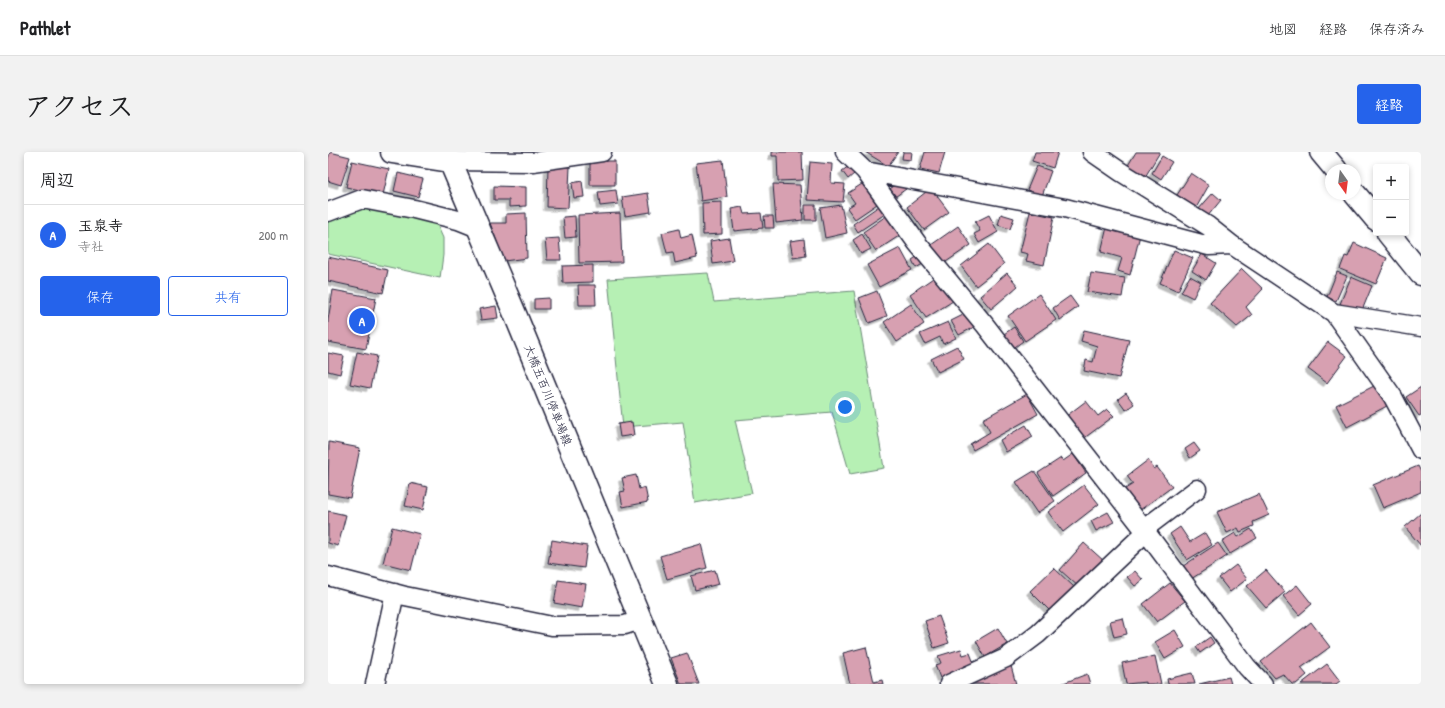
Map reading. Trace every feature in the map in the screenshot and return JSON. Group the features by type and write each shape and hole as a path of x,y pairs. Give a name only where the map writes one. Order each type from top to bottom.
{"main road":[{"path":"392,152 450,161"},
{"path":"1322,152 1331,164"},
{"name":"大橋五百川停車場線","path":"450,161 667,684"},
{"path":"1360,200 1373,215"},
{"path":"1390,236 1421,274"}],"street":[{"path":"450,161 516,157 533,162 602,152"},
{"path":"845,152 865,171 917,243 985,325 1145,530 1247,667 1263,684"},
{"path":"1092,152 1121,172 1208,226 1232,245 1334,313 1393,398 1421,450"},
{"path":"865,171 1065,208 1209,246 1232,245"},
{"path":"328,212 362,199 414,209 458,220 478,228"},
{"path":"1334,313 1421,327"},
{"path":"949,684 1006,658 1038,634 1145,530 1197,489"},
{"path":"328,576 395,593 552,626 625,625 640,620"},
{"path":"375,684 395,593"}],"green space":[{"path":"362,206 435,220 443,238 443,255 440,278 328,254 328,219"},
{"path":"708,273 714,302 854,291 884,468 850,474 832,412 735,420 752,493 695,503 683,422 623,427 608,279"}],"building":[{"path":"330,152 350,157 341,185 328,181 328,159"},
{"path":"772,152 802,152 803,180 778,181 777,156 772,156"},
{"path":"865,152 898,152 888,166"},
{"path":"903,152 912,152 911,160 902,159"},
{"path":"925,152 945,152 939,173 920,169"},
{"path":"1035,152 1058,152 1053,168 1032,161"},
{"path":"1136,152 1160,152 1145,177 1127,167"},
{"path":"1162,156 1172,162 1161,179 1152,173"},
{"path":"723,160 727,197 701,201 696,163"},
{"path":"352,161 389,169 383,195 346,187"},
{"path":"590,161 615,161 615,185 590,185"},
{"path":"810,162 832,164 831,183 845,184 843,202 807,200"},
{"path":"548,166 570,167 568,208 547,207"},
{"path":"849,166 854,174 848,179 842,171"},
{"path":"1037,166 1051,171 1042,196 1027,190"},
{"path":"398,173 423,179 418,197 394,191"},
{"path":"1191,173 1209,185 1196,208 1177,195"},
{"path":"582,181 584,197 574,198 572,183"},
{"path":"901,181 906,189 892,199 887,191"},
{"path":"865,182 880,202 855,219 847,208 855,203 848,193"},
{"path":"773,184 800,185 803,220 776,223"},
{"path":"494,186 526,187 526,206 509,207 509,200 494,200"},
{"path":"931,188 949,212 924,230 907,207"},
{"path":"616,190 618,204 600,206 598,192"},
{"path":"648,193 651,212 625,216 622,197"},
{"path":"1213,193 1221,200 1207,217 1198,210"},
{"path":"722,202 722,234 703,235 702,203"},
{"path":"805,205 816,205 816,220 805,220"},
{"path":"841,205 847,233 825,238 820,208"},
{"path":"879,206 885,214 858,232 853,224"},
{"path":"742,207 744,214 761,213 763,228 734,231 731,209"},
{"path":"1030,212 1054,217 1044,265 1026,261 1028,254 1020,252"},
{"path":"526,213 527,258 504,261 490,223 506,223 506,214"},
{"path":"620,213 622,262 579,263 578,215"},
{"path":"889,214 902,234 876,251 863,232"},
{"path":"1001,214 1014,218 1010,229 998,225"},
{"path":"989,215 998,232 979,243 974,234 980,231 975,222"},
{"path":"575,216 576,237 565,238 563,217"},
{"path":"764,216 773,216 774,228 765,228"},
{"path":"958,226 971,245 943,264 931,245"},
{"path":"1107,227 1140,235 1130,275 1118,271 1122,258 1101,252"},
{"path":"679,229 681,238 692,235 697,258 675,263 673,252 667,253 662,233"},
{"path":"862,234 871,249 861,254 853,240"},
{"path":"559,238 561,260 547,260 545,239"},
{"path":"729,238 733,261 713,264 710,241"},
{"path":"804,239 806,256 793,258 790,241"},
{"path":"1354,243 1387,258 1376,284 1340,269 1345,256 1348,257"},
{"path":"989,244 1004,264 976,286 961,266"},
{"path":"900,248 912,270 879,287 867,265"},
{"path":"1174,250 1193,258 1178,291 1160,283"},
{"path":"921,254 926,262 916,268 912,260"},
{"path":"1202,254 1216,263 1206,280 1192,271"},
{"path":"328,257 388,270 383,293 328,281"},
{"path":"593,265 593,282 563,283 562,266"},
{"path":"1242,269 1263,289 1246,307 1252,315 1237,327 1210,303"},
{"path":"1337,272 1347,276 1336,301 1327,297"},
{"path":"1007,273 1018,286 991,309 980,296"},
{"path":"1091,273 1125,278 1122,297 1087,292"},
{"path":"936,276 953,301 926,318 910,294"},
{"path":"1190,276 1201,282 1193,298 1181,292"},
{"path":"1351,277 1372,286 1361,313 1340,304"},
{"path":"578,285 595,285 596,305 579,305"},
{"path":"333,290 376,298 366,349 328,342 328,320"},
{"path":"877,291 887,316 869,323 859,298"},
{"path":"1039,294 1056,320 1025,341 1008,316"},
{"path":"1070,296 1078,307 1060,320 1053,308"},
{"path":"549,298 549,309 534,309 534,299"},
{"path":"911,304 924,324 897,342 884,322"},
{"path":"496,306 498,318 481,320 479,309"},
{"path":"967,313 974,327 959,335 951,321"},
{"path":"948,322 956,338 943,344 940,337 925,344 920,334"},
{"path":"1014,327 1023,341 1011,350 1001,336"},
{"path":"1084,330 1129,340 1119,378 1084,371 1086,360 1093,362 1097,346 1081,341"},
{"path":"1328,342 1347,356 1327,383 1308,369"},
{"path":"957,346 964,359 938,372 931,359"},
{"path":"357,352 377,356 370,388 350,384"},
{"path":"328,353 344,356 340,374 328,371"},
{"path":"1376,385 1387,406 1347,427 1336,405"},
{"path":"1421,387 1421,415 1419,416 1406,397"},
{"path":"1126,393 1134,404 1126,410 1118,399"},
{"path":"1027,394 1038,414 973,450 970,444 990,432 983,419"},
{"path":"1086,401 1098,416 1107,409 1114,416 1083,439 1065,417"},
{"path":"632,422 634,435 620,437 618,424"},
{"path":"1026,425 1033,437 1006,452 1000,440"},
{"path":"329,442 360,448 350,498 328,494"},
{"path":"1194,443 1200,451 1190,458 1185,449"},
{"path":"1073,454 1086,473 1053,496 1038,473 1061,458 1063,461"},
{"path":"1148,460 1154,469 1157,467 1172,487 1140,510 1125,489 1133,484 1127,476"},
{"path":"1418,466 1421,472 1421,492 1383,508 1373,485"},
{"path":"1034,471 1055,501 1037,513 1016,482"},
{"path":"636,475 639,489 645,487 648,502 623,507 620,492 625,491 622,478"},
{"path":"410,483 428,487 423,510 405,506"},
{"path":"1084,485 1099,504 1063,532 1048,512"},
{"path":"1259,494 1269,515 1253,522 1254,526 1240,532 1238,528 1227,533 1217,512"},
{"path":"328,511 346,515 338,546 328,543"},
{"path":"1108,512 1114,522 1096,531 1091,521"},
{"path":"1421,513 1421,546 1405,527"},
{"path":"392,527 420,534 411,570 383,563"},
{"path":"1180,527 1190,542 1205,533 1212,545 1187,560 1170,534"},
{"path":"1251,529 1257,538 1230,554 1222,541 1235,533 1238,537"},
{"path":"552,540 587,546 584,568 548,563"},
{"path":"1084,543 1104,561 1080,588 1060,570"},
{"path":"1218,543 1227,556 1191,579 1183,566"},
{"path":"701,544 707,568 667,579 660,556"},
{"path":"1236,565 1247,579 1230,592 1219,578"},
{"path":"1054,568 1075,588 1051,612 1030,591"},
{"path":"715,570 719,584 695,590 691,576"},
{"path":"1266,570 1285,592 1266,608 1247,586"},
{"path":"1135,571 1143,580 1135,586 1127,577"},
{"path":"558,580 586,584 582,608 554,603"},
{"path":"1170,583 1185,601 1157,622 1143,604"},
{"path":"1297,585 1312,604 1299,615 1283,596"},
{"path":"939,616 949,643 934,648 925,621"},
{"path":"1123,618 1127,634 1114,637 1110,621"},
{"path":"1311,622 1330,647 1301,668 1307,675 1296,684 1292,684 1283,674 1275,678 1261,662"},
{"path":"998,628 1007,644 985,657 976,641"},
{"path":"1175,630 1185,647 1165,659 1155,642"},
{"path":"1210,637 1214,643 1200,653 1196,647"},
{"path":"866,647 874,682 882,680 883,684 850,684 843,653"},
{"path":"961,649 963,655 970,653 975,666 940,678 935,665 941,663 938,656"},
{"path":"687,653 699,684 681,684 671,658"},
{"path":"1155,656 1161,684 1146,684 1146,682 1126,684 1122,663"},
{"path":"1327,664 1340,681 1336,684 1301,684"},
{"path":"1011,666 1016,684 967,684 967,682"},
{"path":"1192,673 1195,684 1168,684 1167,679"},
{"path":"1087,674 1090,684 1061,684"},
{"path":"1229,677 1231,684 1199,684"}],"place":[{"name":"玉泉寺","path":"362,321"}]}
